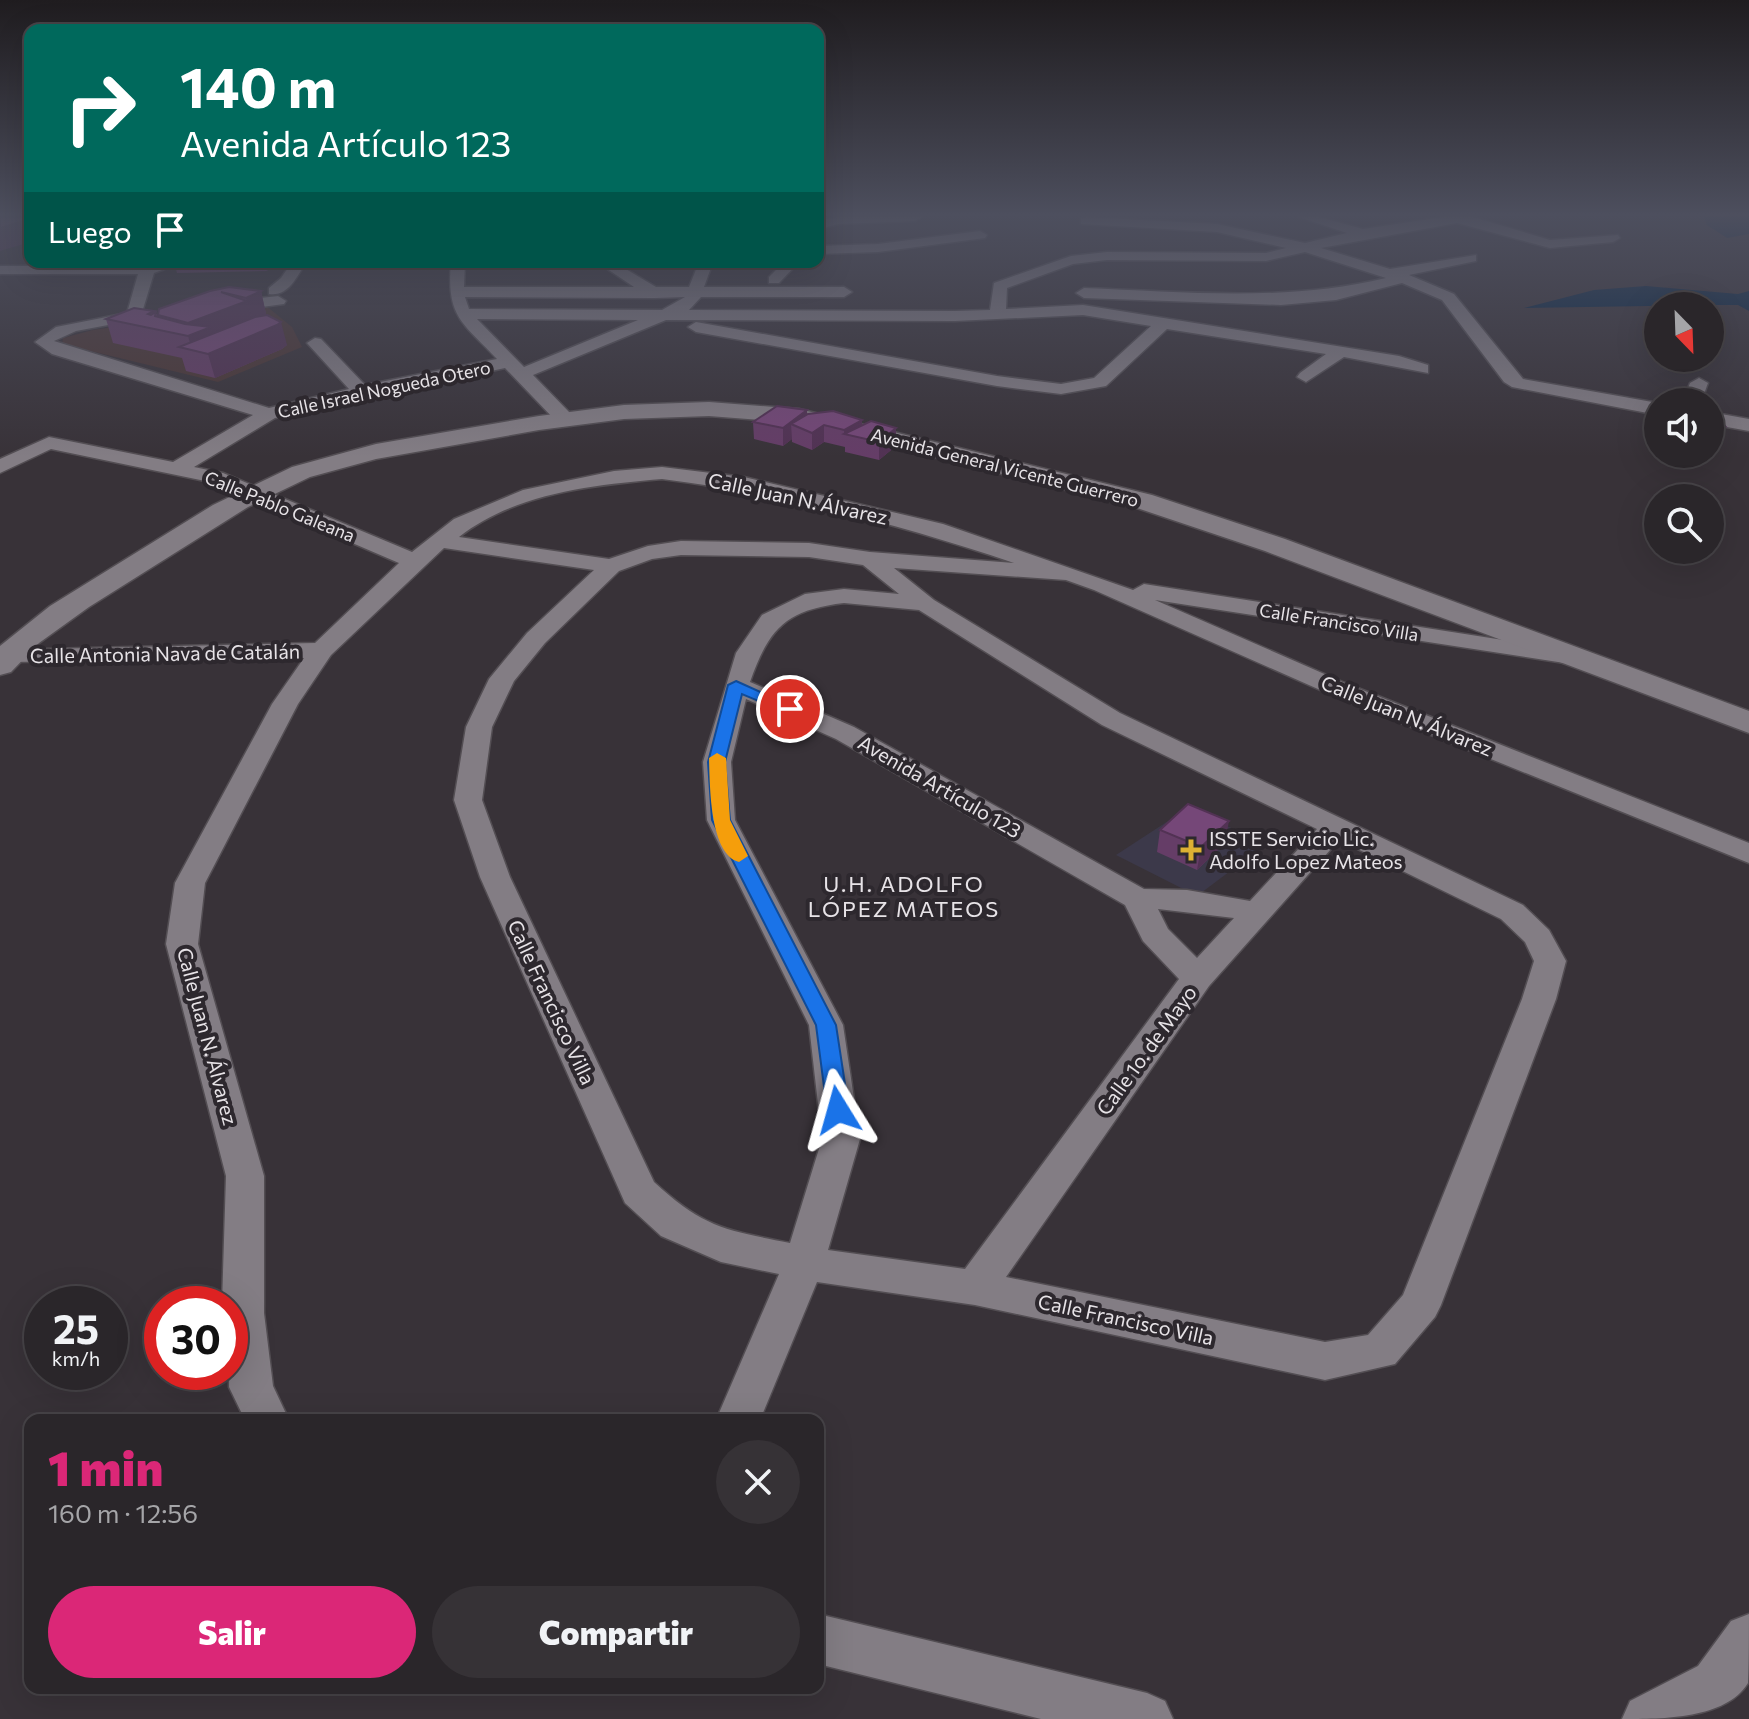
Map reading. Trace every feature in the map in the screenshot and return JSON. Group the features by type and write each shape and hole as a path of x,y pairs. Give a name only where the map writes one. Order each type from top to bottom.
{"street":[{"path":"143,297 141,316 49,335 43,342 49,347 268,414"},
{"path":"206,309 269,297"},
{"path":"458,297 463,314 563,417"},
{"path":"655,297 663,316"},
{"path":"663,316 685,306 691,297"},
{"path":"997,314 999,297"},
{"path":"1206,297 1297,300 1319,297"},
{"path":"1448,297 1510,378 1518,383 1644,406"},
{"path":"463,314 997,314 1083,310 1340,352 1422,369"},
{"path":"663,316 1041,388 1100,382 1165,322"},
{"name":"Calle Israel Nogueda Otero","path":"178,468 268,414 361,391 515,368 663,316"},
{"path":"315,343 361,391"},
{"path":"1306,377 1340,352"},
{"path":"1697,388 1699,383"},
{"name":"Avenida General Vicente Guerrero","path":"4,660 72,606 255,492 314,469 383,450 563,417 638,409 743,408 799,416 1143,501 1275,545 1749,723"},
{"path":"1724,421 1749,425"},
{"name":"Calle Pablo Galeana","path":"0,467 49,443 178,468 216,477 255,492 414,561"},
{"name":"Calle Juan N. Álvarez","path":"264,1414 251,1387 243,1313 245,1176 182,944 190,883 285,704 322,650 414,561 495,507 530,494 614,477 662,473 744,483 921,526 1102,585 1336,688 1749,854"},
{"path":"440,541 611,566"},
{"name":"Calle Francisco Villa","path":"870,559 926,605 1111,719 1512,912 1538,937 1550,961 1539,999 1420,1305 1380,1351 1325,1361 975,1288 804,1263 721,1246 675,1225 639,1192 495,877 468,800 479,727 502,679 536,638 611,566 648,553 681,548 809,550 870,559 1072,574"},
{"name":"Calle Francisco Villa","path":"1102,585 1577,658"},
{"path":"741,1414 804,1263 841,1139 826,1025 721,820 717,762 736,685 748,653 770,620 805,601 844,596 926,605"},
{"name":"Calle Antonia Nava de Catalán","path":"4,660 322,650"},
{"name":"Avenida Artículo 123","path":"736,685 845,733 1138,899 1187,900 1258,912"},
{"name":"Calle 1o. de Mayo","path":"975,1288 1197,978 1335,827"},
{"path":"1138,899 1154,934 1197,978"},
{"path":"1648,1719 1716,1684 1749,1639"},
{"path":"824,1640 1147,1719"}],"shaded area":[{"path":"265,305 292,327 302,347 218,382 62,344 63,338 93,330"},
{"name":"ISSTE Servicio Lic. Adolfo Lopez Mateos","path":"1188,808 1266,844 1197,896 1116,855"}],"water":[{"path":"1566,297 1644,297 1644,306 1524,308"},
{"path":"1724,297 1749,297 1749,311 1738,305 1724,305"}],"building":[{"path":"192,297 236,297 247,301 188,323 158,315 159,309"},
{"path":"134,308 154,311 148,314 156,312 155,316 185,324 211,327 188,336 106,319"},
{"path":"267,315 281,322 208,354 179,347 255,317"},
{"path":"777,406 807,410 783,428 753,422"},
{"path":"833,411 862,420 844,430 824,425 812,433 791,424 808,414"},
{"path":"871,421 896,428 879,442 844,434"},
{"path":"1188,804 1229,821 1201,847 1160,830"}],"slow traffic":[{"path":"717,758 721,820 739,856"}],"place":[{"name":"ISSTE Servicio Lic. Adolfo Lopez Mateos","path":"1191,850"}],"district":[{"name":"U.H. ADOLFO LÓPEZ MATEOS","path":"904,896"}],"route":[{"path":"790,709 736,685 717,762 721,820 826,1025 838,1110"}]}
